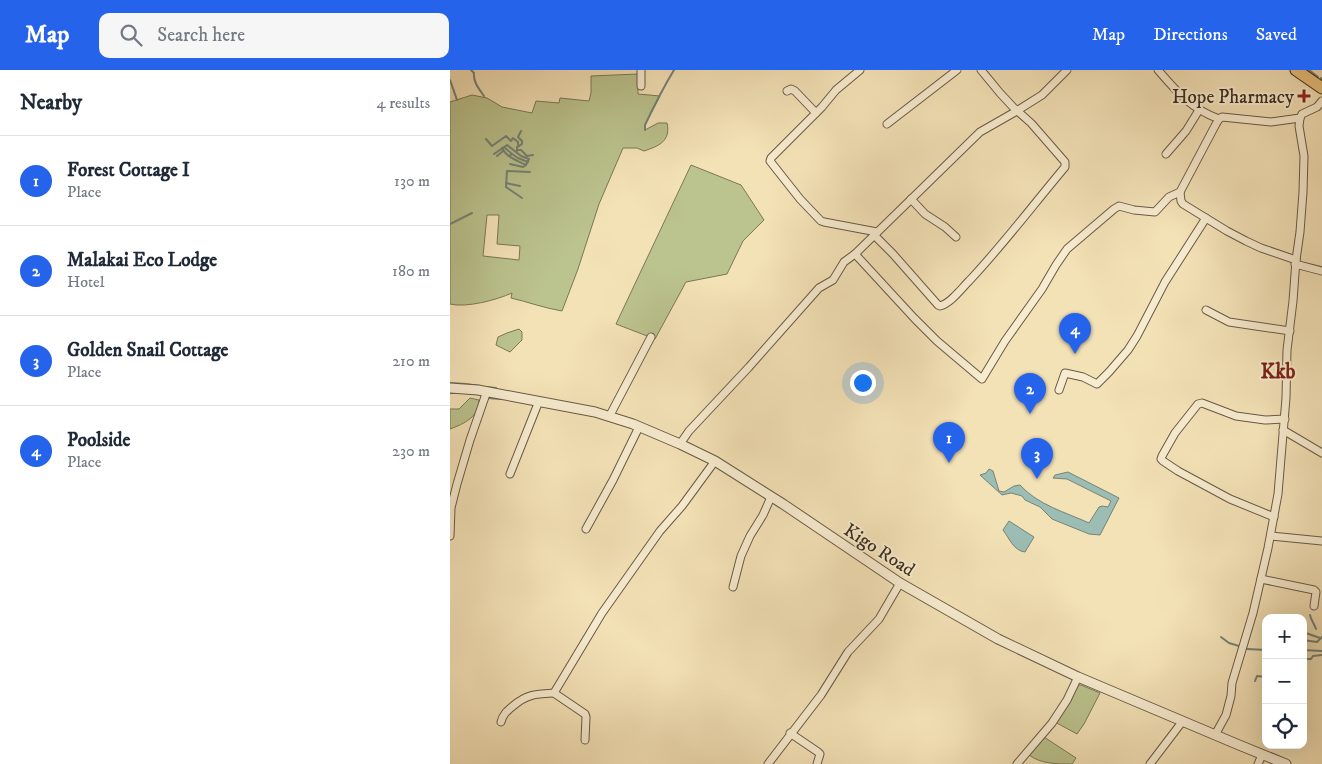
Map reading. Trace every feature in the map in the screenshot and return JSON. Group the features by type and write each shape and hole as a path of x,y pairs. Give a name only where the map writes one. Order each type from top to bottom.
{"main road":[{"path":"1296,70 1322,88"}],"street":[{"path":"641,70 641,86"},
{"path":"860,70 836,90 816,114 771,158 770,162 800,199 821,220 876,233 938,306 945,305 986,263 1065,167 1066,162 1000,93 982,70"},
{"path":"887,124 958,70"},
{"path":"680,444 689,431 819,288 833,280 844,262 980,132 1042,95 1068,70"},
{"path":"1158,70 1174,89 1199,110 1219,119 1222,117 1271,122 1300,118"},
{"path":"787,91 791,89 795,91 816,114"},
{"path":"1215,735 1226,715 1232,683 1253,613 1271,536 1278,494 1286,398 1287,350 1300,232 1304,156 1299,126 1302,114 1322,101"},
{"path":"1166,154 1186,131 1199,110"},
{"path":"1219,119 1180,192 1183,204 1246,241 1322,271"},
{"path":"854,254 937,341 982,379 1056,265 1075,241 1119,206 1142,212 1155,212 1169,197 1180,192"},
{"path":"911,199 925,214 956,237"},
{"path":"1059,390 1065,373 1083,377 1097,384 1128,350 1165,282 1206,218"},
{"path":"1206,310 1229,322 1290,331"},
{"path":"609,417 651,337"},
{"name":"Kigo Road","path":"450,388 488,391 595,412 680,444 715,461 900,583 998,639 1078,677 1286,764"},
{"path":"450,536 451,508 481,406 488,391"},
{"path":"510,474 539,402"},
{"path":"1274,517 1230,499 1178,472 1161,459 1175,434 1198,404 1202,403 1236,416 1265,420 1284,420"},
{"path":"586,528 613,480 639,427"},
{"path":"1283,430 1322,453"},
{"path":"554,693 602,613 660,531 682,506 715,461"},
{"path":"733,587 750,536 771,497"},
{"path":"1271,536 1322,541"},
{"path":"1261,579 1314,590 1316,592 1314,606"},
{"path":"768,764 821,695 848,652 878,619 900,583"},
{"path":"1017,764 1052,723 1078,677"},
{"path":"501,722 506,712 521,699 534,695 554,693 586,717 585,740"},
{"path":"1150,764 1182,722"},
{"path":"790,733 820,754 817,764"},
{"path":"1258,764 1262,755"}],"green space":[{"path":"638,74 638,94 660,96 645,125 645,130 658,123 667,123 668,129 663,142 659,145 644,151 637,148 623,148 599,204 562,311 511,298 512,293 481,303 450,304 450,102 472,95 487,98 502,107 532,113 536,101 559,103 560,98 589,101 591,76","holes":["487,215 499,215 497,244 520,246 519,260 483,256"]},
{"path":"691,165 741,185 764,220 743,241 727,274 686,282 655,339 616,324"},
{"path":"519,329 522,332 522,340 510,352 496,345 498,337"},
{"path":"470,398 479,400 477,411 466,422 450,429 450,409 459,409"},
{"path":"1077,685 1100,693 1077,734 1055,722"},
{"path":"1044,737 1076,758 1072,764 1044,762 1029,755"}],"water":[{"path":"989,469 993,471 999,491 1004,492 1020,485 1043,503 1089,523 1099,507 1108,507 1111,501 1067,479 1053,478 1055,475 1068,472 1119,498 1100,535 1089,534 1052,519 1040,507 1025,500 1022,496 1011,493 1002,495 980,475 986,473"},
{"path":"1009,521 1034,537 1025,552 1015,547 1003,530"}],"waterway":[{"path":"471,70 484,96"},
{"path":"645,130 648,118 674,70"},
{"path":"1309,70 1318,77"},
{"path":"450,80 457,100"},
{"path":"519,146 522,144 518,137 521,131"},
{"path":"486,139 492,146 506,136 511,141 513,138 518,142 517,151"},
{"path":"494,154 507,145 521,156 529,159 526,165 509,156 504,151 502,148"},
{"path":"504,147 512,154"},
{"path":"517,150 521,150 527,156 533,155"},
{"path":"497,156 503,151"},
{"path":"509,156 512,154 528,162"},
{"path":"510,164 523,167 526,165"},
{"path":"522,198 506,187 507,171 530,172"},
{"path":"506,183 520,186"},
{"path":"450,224 472,213"},
{"path":"450,383 480,386"},
{"path":"486,387 496,388"},
{"path":"450,393 462,393"},
{"path":"487,398 501,399"},
{"path":"1310,615 1316,629"},
{"path":"1307,633 1320,638"},
{"path":"1221,637 1229,643 1239,646"},
{"path":"1307,641 1317,642 1322,637"},
{"path":"1247,649 1262,650"},
{"path":"1307,650 1322,651"},
{"path":"1307,659 1322,655"},
{"path":"1255,681 1257,676 1262,677"}],"place":[{"name":"Hope Pharmacy","path":"1304,96"},
{"name":"Poolside","path":"1075,354"},
{"name":"Malakai Eco Lodge","path":"1030,414"},
{"name":"Forest Cottage I","path":"949,463"},
{"name":"Golden Snail Cottage","path":"1037,479"}],"district":[{"name":"Kkb","path":"1278,371"}]}
